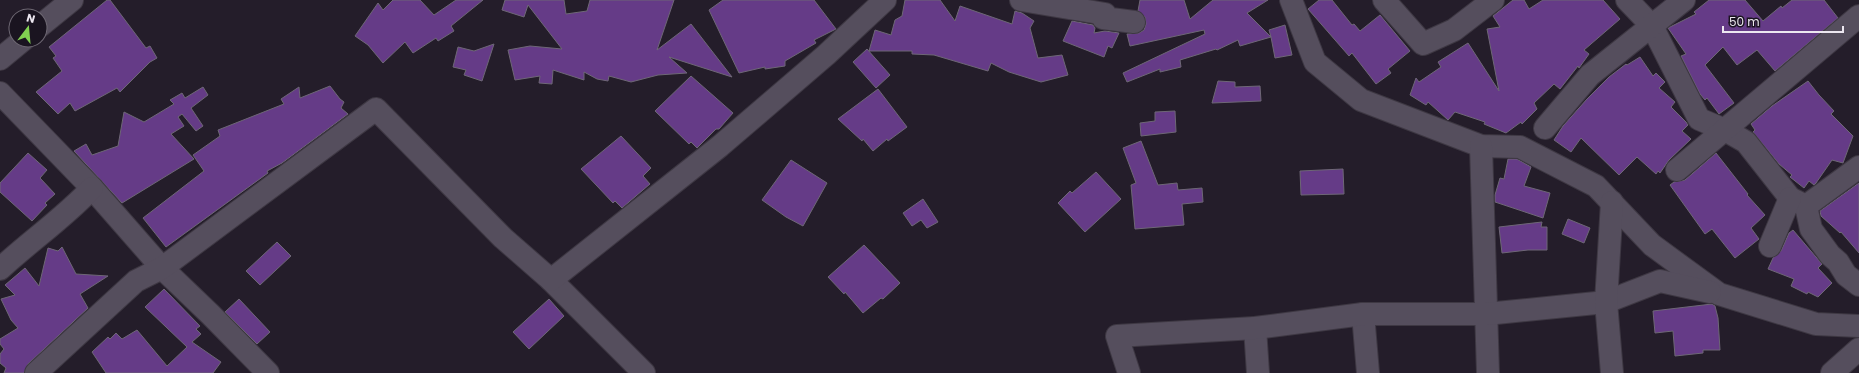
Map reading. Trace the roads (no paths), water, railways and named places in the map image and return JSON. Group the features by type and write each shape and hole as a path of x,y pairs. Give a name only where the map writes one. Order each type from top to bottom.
{"street":[{"path":"48,20 72,0"},
{"path":"551,280 720,146 826,55 885,0"},
{"path":"1021,0 1106,7 1103,18 1134,22"},
{"path":"1292,0 1315,62 1361,100 1481,146 1520,147 1596,186 1652,245 1719,294"},
{"path":"1384,0 1423,44 1454,30 1493,0"},
{"path":"1626,0 1652,26 1699,119 1725,130 1746,142 1798,202 1811,229 1830,255 1838,262 1846,275 1859,285"},
{"path":"1546,128 1590,76 1684,0"},
{"path":"1677,170 1859,16"},
{"path":"0,59 13,48"},
{"path":"0,93 92,188 162,268 212,315 268,373"},
{"path":"36,373 136,281 162,268 376,109 503,238 551,280 644,373"},
{"path":"1481,146 1488,373"},
{"path":"1770,246 1798,202 1859,167"},
{"path":"0,269 29,242 73,209 92,188"},
{"path":"1612,202 1606,302 1612,373"},
{"path":"1129,373 1117,336 1255,328 1364,314 1486,314 1606,302 1660,281 1719,294 1816,324 1859,326"},
{"path":"1364,314 1368,373"},
{"path":"1255,328 1258,373"},
{"path":"1832,373 1859,349"}]}
